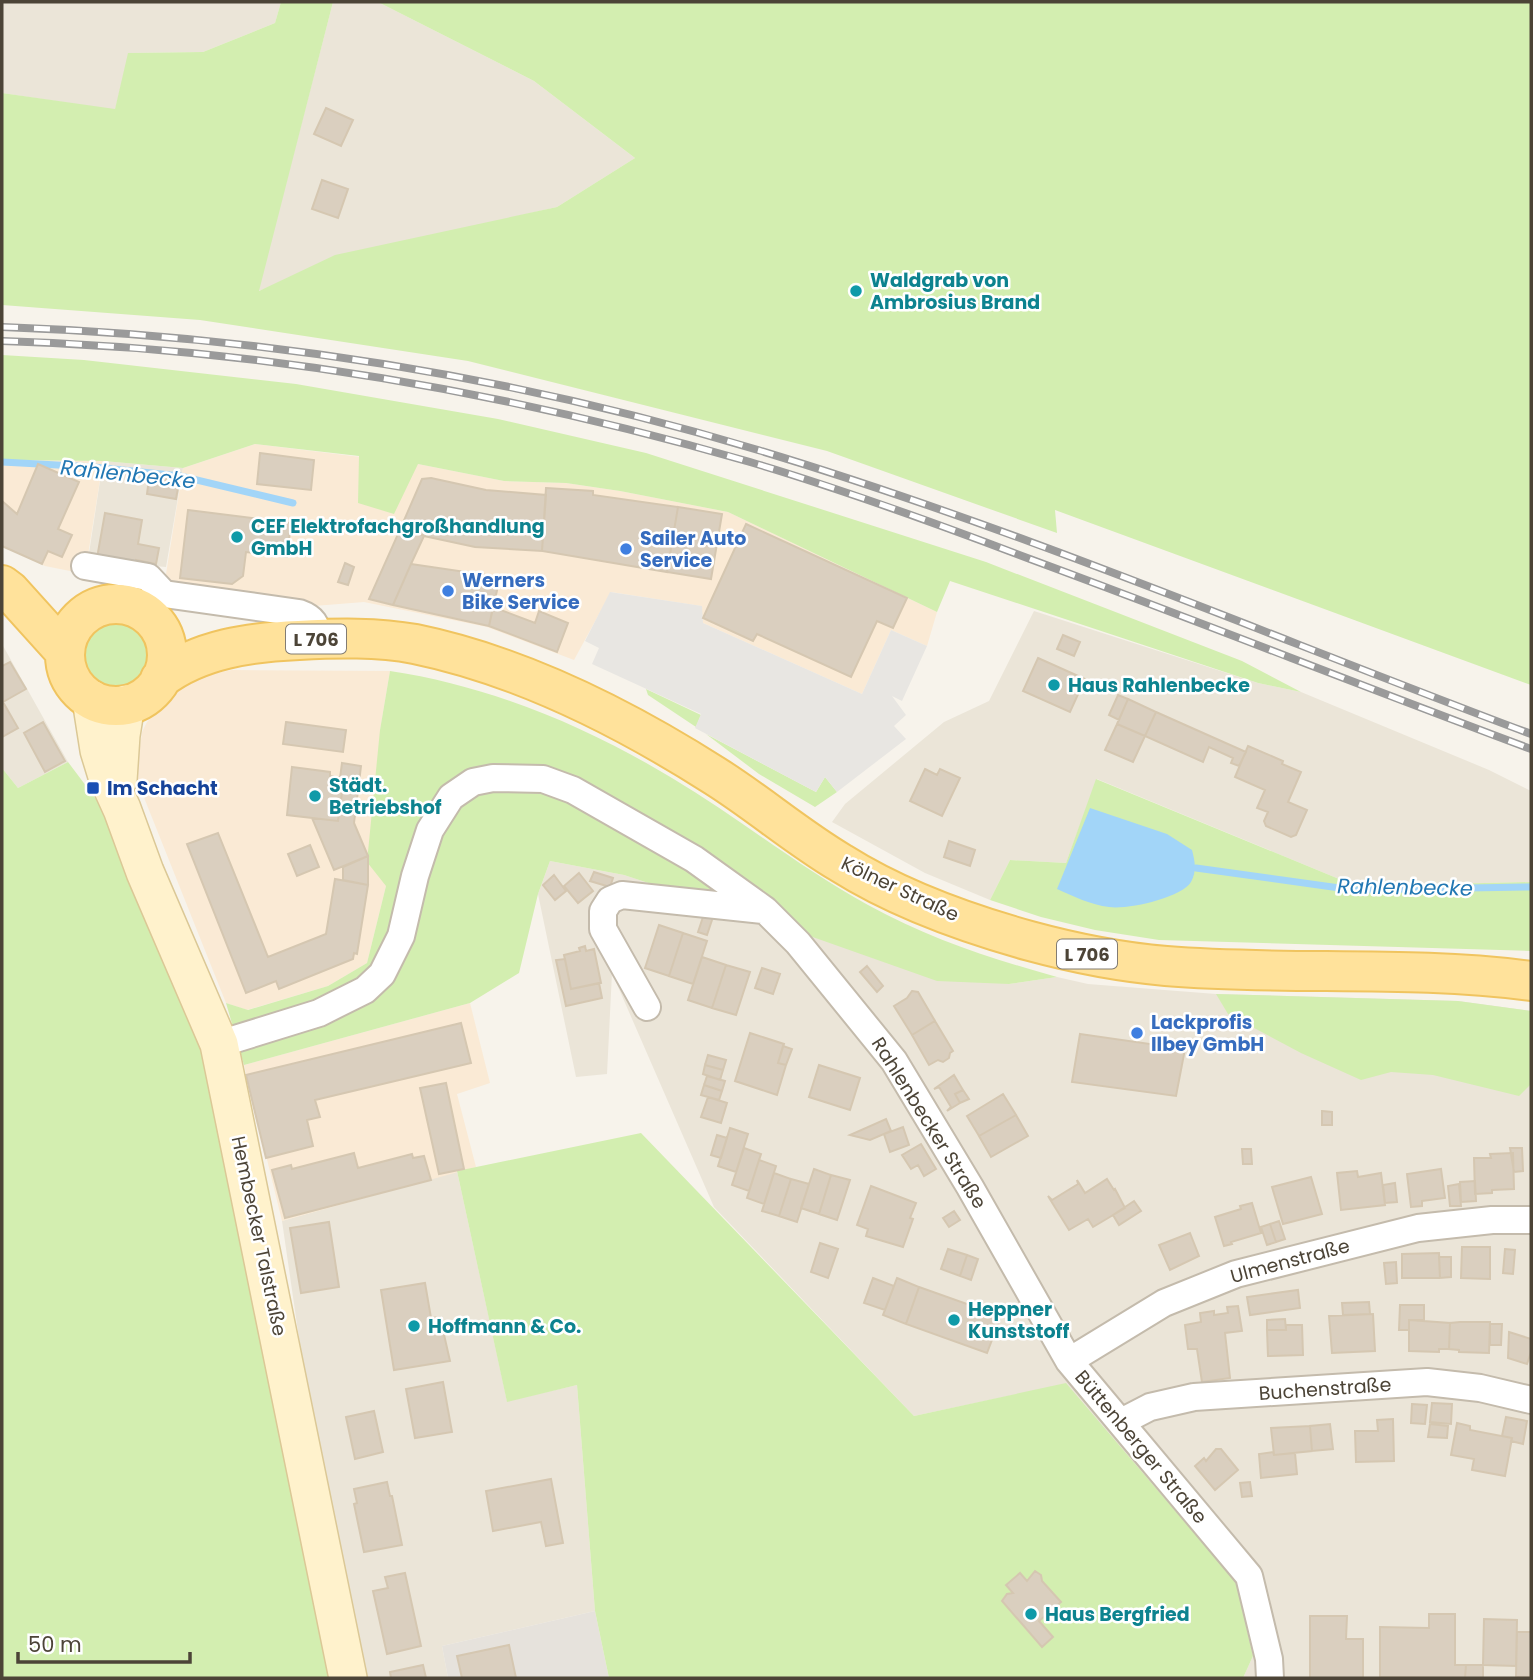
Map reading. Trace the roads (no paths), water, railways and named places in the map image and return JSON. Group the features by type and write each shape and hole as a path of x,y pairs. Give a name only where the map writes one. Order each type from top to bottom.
{"main road":[{"name":"Kölner Straße","path":"6,588 88,612 104,605 121,604 146,614 158,626 172,632 248,644"},
{"name":"Kölner Straße","path":"6,588 65,652 65,662 72,680 83,694 109,702 146,695 160,679 176,667 196,658 248,644 341,638 414,644 496,667 606,712 717,776 840,863 876,883 944,912 1030,941 1079,953 1167,966 1466,974 1531,981"},
{"path":"65,652 74,626 88,612"},
{"path":"158,626 163,636 167,658 160,679"}],"street":[{"path":"85,566 148,577 164,594 299,613 309,617 317,626 318,639"},
{"name":"Hembecker Talstraße","path":"109,702 122,809 141,863 219,1044 348,1678"},
{"name":"Rahlenbecker Straße","path":"219,1044 319,1013 365,990 382,974 401,936 415,876 430,830 451,797 472,782 493,778 543,779 573,790 694,859 765,910 824,974 894,1061 989,1221"},
{"path":"647,1007 603,929 603,911 610,900 622,895 765,910"},
{"name":"Ulmenstraße","path":"1069,1362 1164,1303 1236,1274 1418,1227 1492,1220 1531,1220"},
{"name":"Büttenberger Straße","path":"989,1221 1069,1362 1249,1576 1269,1658 1270,1678"},
{"name":"Buchenstraße","path":"1121,1422 1150,1407 1194,1397 1427,1382 1480,1388 1531,1400"}],"water":[{"path":"1090,808 1167,834 1192,850 1195,866 1191,882 1165,898 1140,905 1117,907 1082,900 1057,889"}],"waterway":[{"name":"Rahlenbecke","path":"2,462 94,467 180,476 293,503"},
{"name":"Rahlenbecke","path":"1196,868 1354,890 1531,887"}],"railway":[{"path":"2,327 98,332 289,350 478,381 666,424 758,450 954,514 1531,734"},
{"path":"2,341 97,345 286,364 473,395 658,437 786,473 926,520 1531,749"}],"place":[{"name":"Waldgrab von Ambrosius Brand","path":"856,291"},
{"name":"CEF Elektrofachgroßhandlung GmbH","path":"237,537"},
{"name":"Sailer Auto Service","path":"626,549"},
{"name":"Werners Bike Service","path":"448,591"},
{"name":"Haus Rahlenbecke","path":"1054,685"},
{"name":"Im Schacht","path":"93,788"},
{"name":"Städt. Betriebshof","path":"315,796"},
{"name":"Lackprofis Ilbey GmbH","path":"1137,1033"},
{"name":"Heppner Kunststoff","path":"954,1320"},
{"name":"Hoffmann & Co.","path":"414,1326"},
{"name":"Haus Bergfried","path":"1031,1614"}]}
